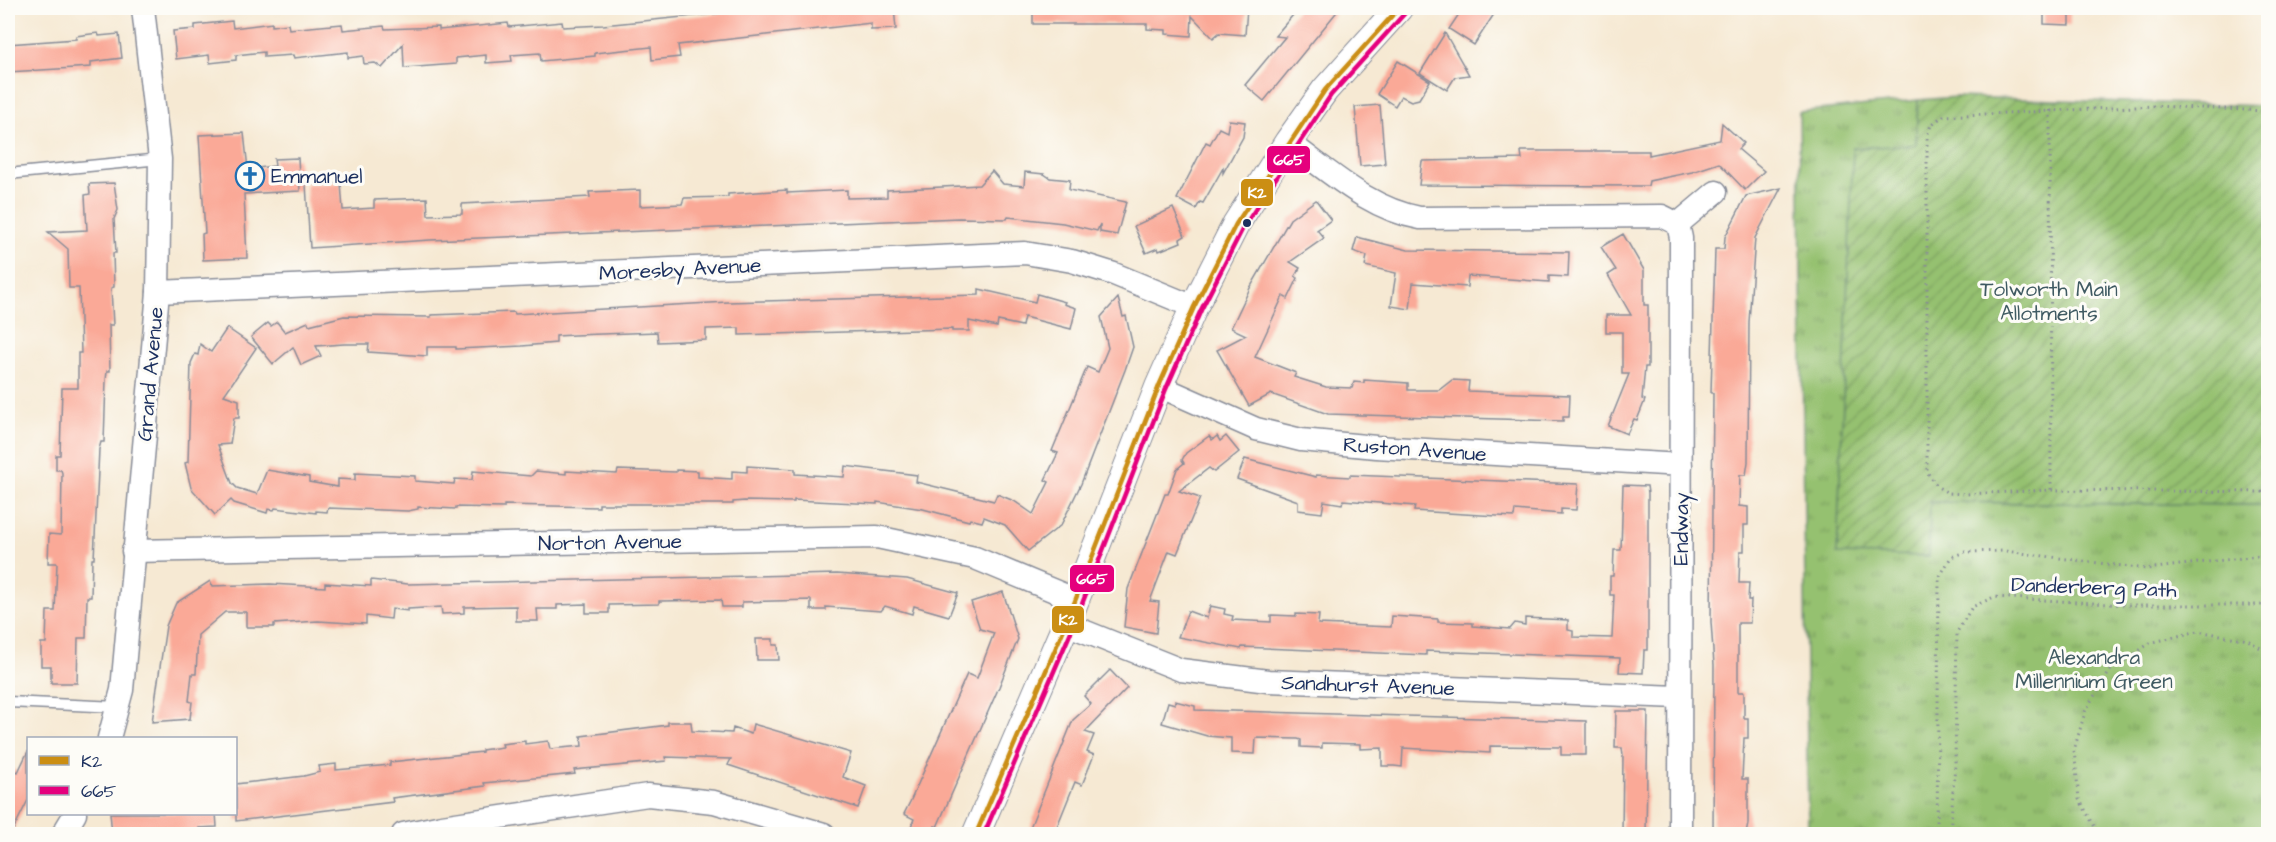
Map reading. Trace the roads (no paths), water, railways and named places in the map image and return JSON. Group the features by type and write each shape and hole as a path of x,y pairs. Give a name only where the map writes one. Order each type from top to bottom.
{"street":[{"name":"Grand Avenue","path":"109,737 122,690 158,292 160,159 143,8"},
{"path":"976,834 1071,612 1159,386 1194,307 1236,224 1288,142 1325,90 1399,8"},
{"path":"1288,142 1379,206 1399,214 1420,218 1662,216 1678,224 1716,192"},
{"name":"Endway","path":"1678,224 1681,238 1680,834"},
{"name":"Moresby Avenue","path":"158,292 1025,253 1072,261 1104,270 1194,307"},
{"name":"Ruston Avenue","path":"1159,386 1256,429 1301,440 1376,447 1681,465"},
{"name":"Norton Avenue","path":"133,551 877,537 975,558 1071,612"},
{"name":"Sandhurst Avenue","path":"1071,612 1181,670 1268,681 1679,697"},
{"path":"403,834 454,824 648,795 714,802 824,834"},
{"path":"63,834 74,815"}],"lane":[{"path":"8,174 160,159"},
{"path":"8,702 118,707"}],"place":[{"name":"Emmanuel","path":"250,176"}],"park label":[{"name":"Tolworth Main Allotments","path":"2049,301"},
{"name":"Alexandra Millennium Green","path":"2094,669"}]}
